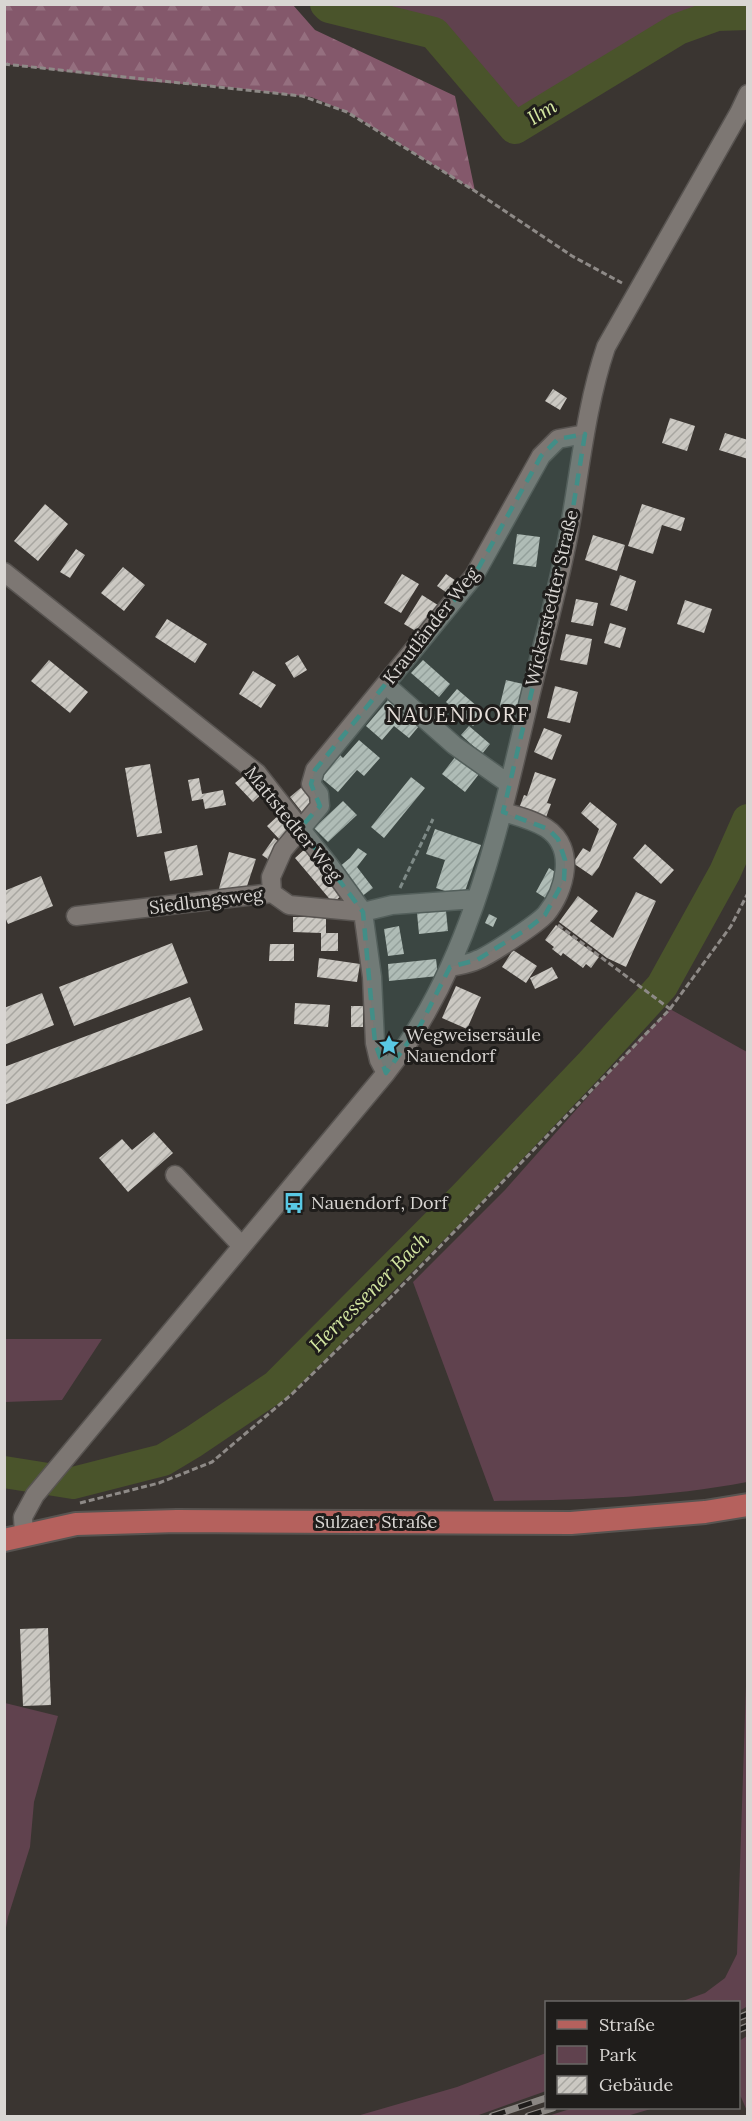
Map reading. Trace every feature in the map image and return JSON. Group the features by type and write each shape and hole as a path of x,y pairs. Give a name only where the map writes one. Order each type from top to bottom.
{"main road":[{"name":"Sulzaer Straße","path":"14,1537 76,1524 177,1521 571,1523 705,1512 747,1504"}],"street":[{"name":"Wickerstedter Straße","path":"14,1537 34,1495 386,1073 420,1026 450,967 503,812 567,539 594,381 606,347 648,270 740,113 747,94"},
{"name":"Krautländer Weg","path":"300,828 320,807 319,794 311,784 315,770 474,576 541,456 558,439 585,434"},
{"name":"Mattstedter Weg","path":"4,572 257,773 300,828 363,912 372,977 375,1043 379,1060 386,1073"},
{"path":"386,685 454,745 509,784"},
{"path":"450,967 477,960 545,915 564,880 565,860 558,839 548,829 522,817 503,812"},
{"path":"272,893 271,877 283,850 300,828"},
{"name":"Siedlungsweg","path":"76,916 272,893 289,905 363,912 392,905 475,899"},
{"path":"175,1175 241,1245"}],"path":[{"path":"4,64 302,96 348,112 467,186 572,256 636,291"},
{"path":"392,905 433,819"},
{"path":"74,1504 159,1483 212,1462 292,1394 382,1305 670,1009 698,974 731,926 747,893"},
{"path":"545,915 670,1009"}],"highlighted area":[{"path":"585,434 568,539 503,812 548,829 558,839 565,860 564,880 545,915 530,927 477,960 450,967 420,1026 386,1073 375,1043 363,912 300,828 320,806 311,784 315,770 474,576 541,456 558,439"}],"green space":[{"path":"747,4 747,14 717,15 678,29 515,128 434,33 326,5"},
{"path":"4,5 293,5 315,30 455,96 475,191 350,113 311,97 236,88 143,81 5,64"},
{"path":"670,1009 747,1052 747,1482 653,1495 494,1501 413,1282 505,1190 639,1039"},
{"path":"5,1339 102,1339 62,1400 5,1402"},
{"path":"747,1656 748,2006 740,2010 740,2001 683,2001 705,1993 725,1978 737,1954"},
{"path":"5,1703 58,1716 34,1802 30,1847 5,1933"},
{"path":"747,2036 747,2111 740,2096 740,2040"},
{"path":"545,2053 545,2091 476,2116 357,2116 457,2087"},
{"path":"570,2109 651,2109 627,2116 548,2116"}],"building":[{"path":"553,389 567,398 560,410 545,401"},
{"path":"670,418 695,426 687,451 662,443"},
{"path":"725,433 748,440 748,459 719,450"},
{"path":"45,504 68,524 38,561 14,541"},
{"path":"642,504 685,518 681,531 662,525 653,554 628,546"},
{"path":"517,534 540,537 536,567 513,564"},
{"path":"593,535 625,545 617,571 585,560"},
{"path":"76,549 85,555 70,578 60,572"},
{"path":"123,567 145,585 124,611 101,593"},
{"path":"402,574 419,584 401,613 384,603"},
{"path":"446,574 459,583 450,595 437,586"},
{"path":"620,575 636,581 627,611 610,605"},
{"path":"422,595 441,607 424,636 404,624"},
{"path":"576,599 598,603 593,626 571,622"},
{"path":"685,600 712,609 704,633 677,624"},
{"path":"167,619 207,644 195,663 155,637"},
{"path":"610,623 626,628 620,648 604,643"},
{"path":"566,634 592,639 587,665 560,660"},
{"path":"298,655 307,670 294,678 285,663"},
{"path":"49,660 88,692 70,713 31,681"},
{"path":"423,660 450,684 439,697 411,673"},
{"path":"253,671 276,685 261,708 239,694"},
{"path":"506,680 523,684 515,721 497,717"},
{"path":"555,686 578,692 570,723 547,718"},
{"path":"457,689 485,713 473,726 446,702"},
{"path":"388,700 419,726 409,738 394,726 382,740 366,726"},
{"path":"469,726 490,744 482,754 461,735"},
{"path":"544,728 562,735 552,760 534,752"},
{"path":"359,740 380,758 364,776 357,770 338,792 320,777 340,755 343,758"},
{"path":"456,756 479,774 465,792 442,774"},
{"path":"150,764 162,833 137,837 125,768"},
{"path":"535,772 556,779 547,803 551,804 545,820 518,811 524,795 527,796"},
{"path":"247,773 264,792 253,802 235,783"},
{"path":"411,777 425,788 384,838 371,827"},
{"path":"199,778 202,794 223,790 226,805 205,809 203,799 192,801 188,780"},
{"path":"303,786 318,804 305,816 290,797"},
{"path":"343,801 357,815 328,842 314,828"},
{"path":"590,802 617,824 599,867 592,876 573,863 583,848 590,852 599,829 581,813"},
{"path":"282,812 295,826 280,840 267,826"},
{"path":"435,829 481,845 463,897 436,888 445,860 426,854"},
{"path":"274,838 283,845 272,862 262,855"},
{"path":"645,844 674,870 661,884 633,858"},
{"path":"197,845 203,875 170,881 164,852"},
{"path":"358,848 367,854 357,867 373,888 361,897 339,867"},
{"path":"305,849 343,894 333,903 295,858"},
{"path":"229,852 256,859 245,892 218,892"},
{"path":"549,868 560,875 547,899 536,892"},
{"path":"41,876 53,906 8,924 4,915 4,891"},
{"path":"636,892 656,901 626,967 607,958 559,922 578,896 598,911 590,921 613,938"},
{"path":"446,911 448,931 419,934 417,913"},
{"path":"489,914 497,918 493,927 485,923"},
{"path":"293,917 326,917 326,933 338,933 338,951 321,951 321,933 293,932"},
{"path":"556,925 599,957 591,968 586,964 583,968 563,953 561,956 552,949 554,947 545,940"},
{"path":"399,926 404,954 388,956 384,929"},
{"path":"172,943 188,983 74,1026 59,987"},
{"path":"270,944 294,944 294,961 269,961"},
{"path":"513,950 537,966 526,983 502,967"},
{"path":"319,958 360,964 357,982 317,977"},
{"path":"436,959 438,976 389,981 388,964"},
{"path":"552,967 558,978 535,989 530,978"},
{"path":"456,986 481,997 467,1029 442,1018"},
{"path":"42,993 54,1025 4,1045 4,1008"},
{"path":"190,997 203,1030 4,1105 4,1067"},
{"path":"295,1003 330,1005 328,1027 294,1024"},
{"path":"351,1006 363,1006 363,1027 351,1027"},
{"path":"154,1132 173,1153 128,1192 99,1158 122,1139 132,1150"},
{"path":"48,1628 51,1705 23,1706 20,1629"}],"waterway":[{"name":"Ilm","path":"326,4 329,7 434,33 515,128 678,29 717,15 748,14"},
{"name":"Herressener Bach","path":"4,1472 73,1483 163,1460 276,1386 464,1197 662,986 725,872 748,820"}],"railway":[{"path":"740,2017 748,2014"},
{"path":"740,2029 748,2026"},
{"path":"492,2116 545,2098"},
{"path":"528,2116 550,2109"}],"place":[{"name":"Wegweisersäule Nauendorf","path":"389,1045"},
{"name":"Nauendorf, Dorf","path":"294,1203"}],"district":[{"name":"NAUENDORF","path":"458,715"}]}
